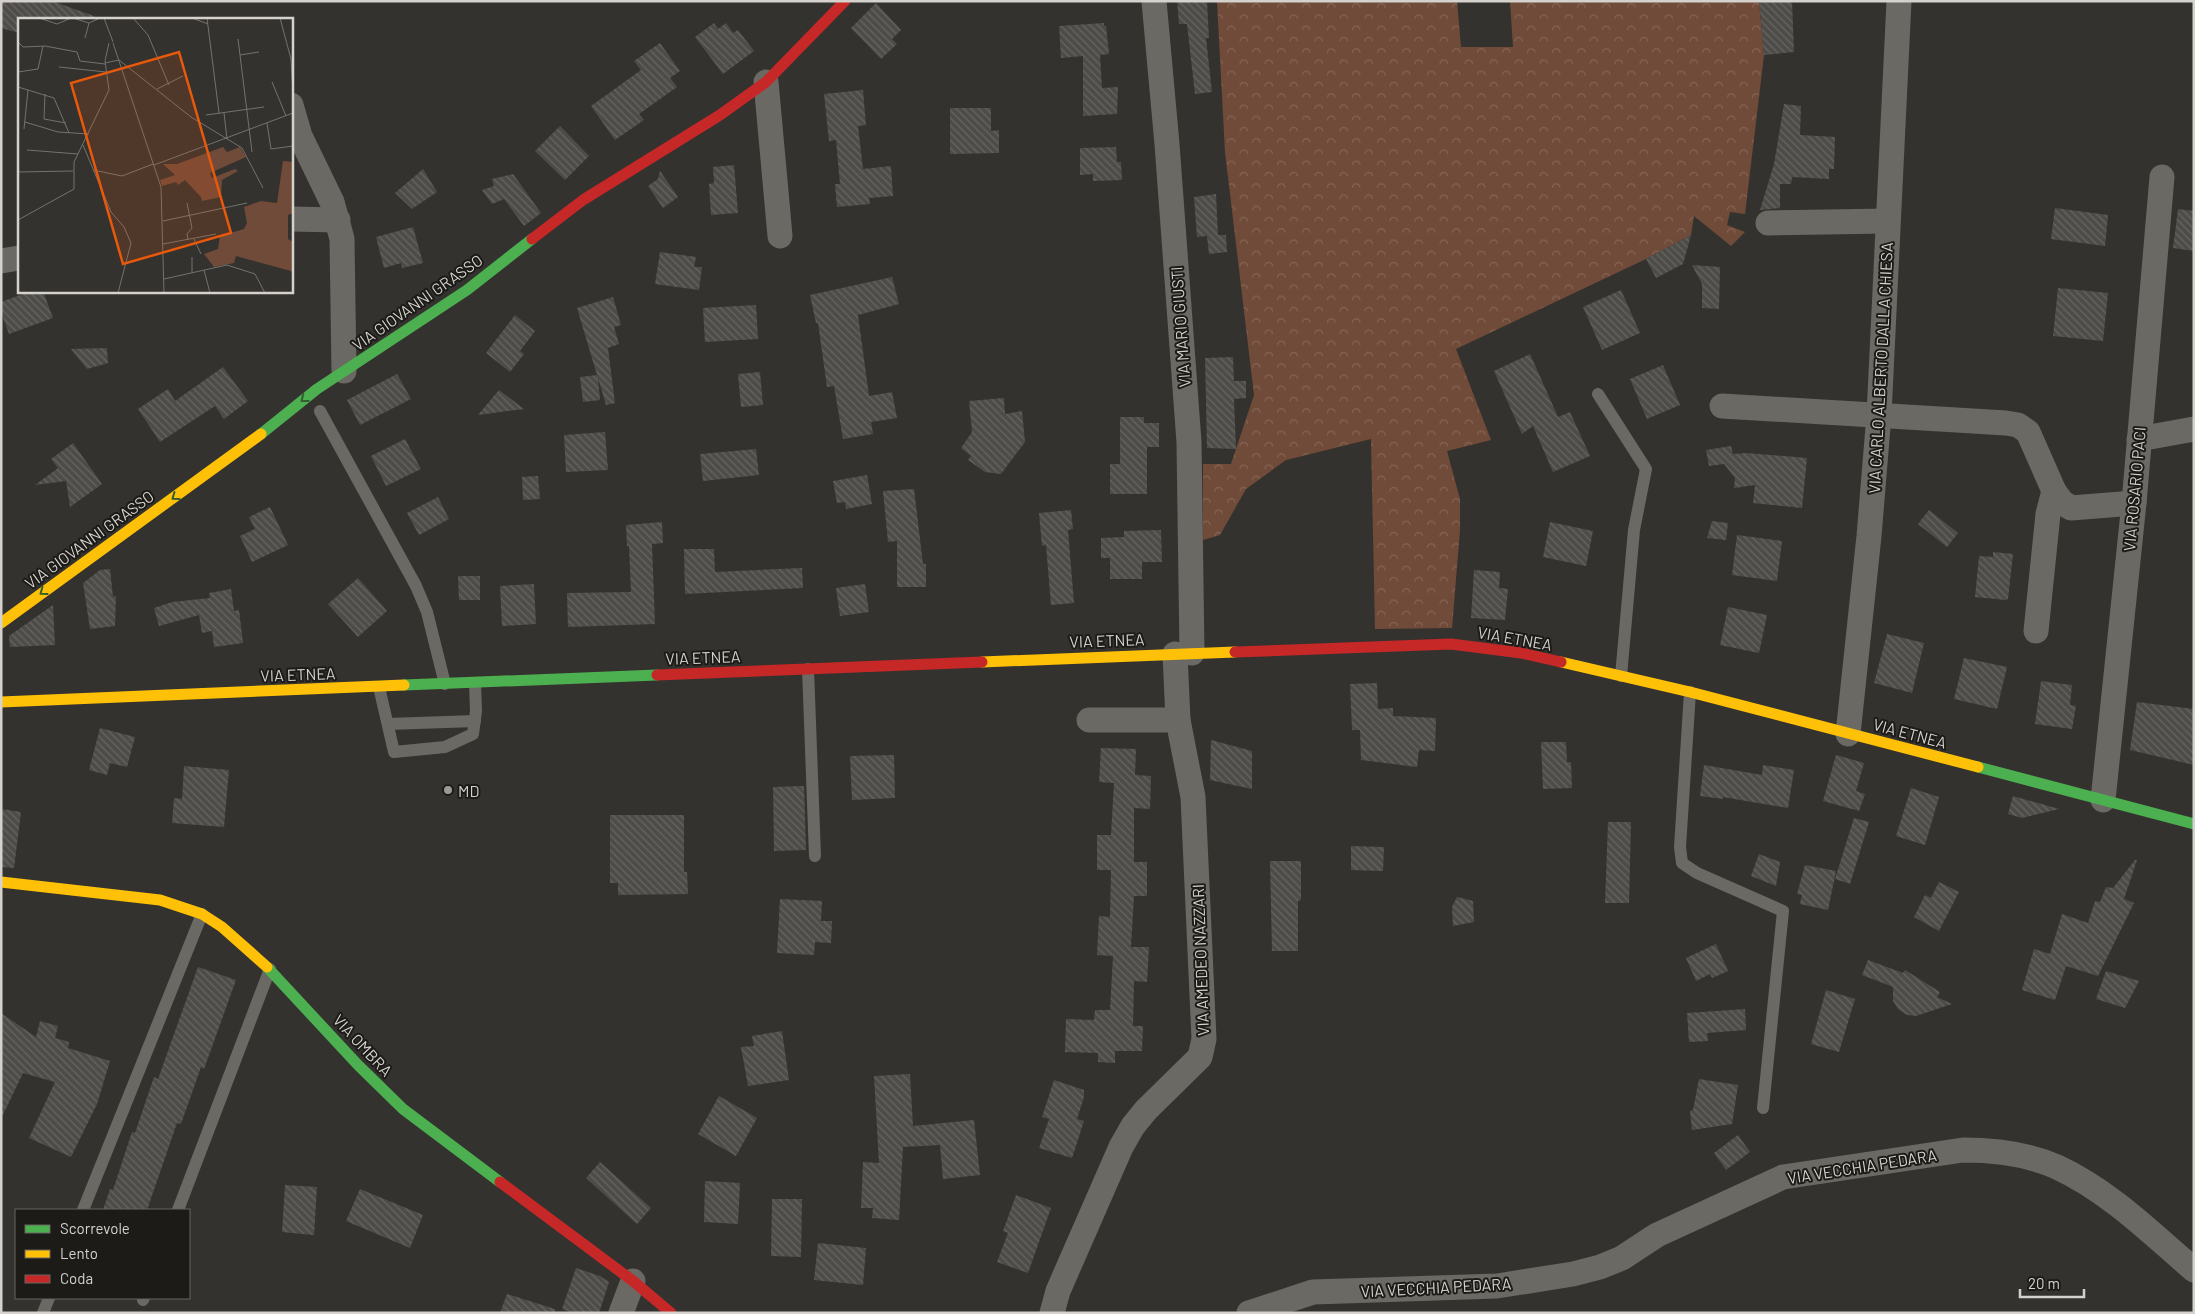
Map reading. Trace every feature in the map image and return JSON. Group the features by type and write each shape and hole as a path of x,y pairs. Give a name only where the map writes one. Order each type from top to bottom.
{"main road":[{"name":"VIA GIOVANNI GRASSO","path":"1,623 243,448 317,389 467,290 584,200 720,115 766,82 845,1"},
{"name":"VIA ETNEA","path":"1,702 1451,644 1521,653 1690,692 2194,824"},
{"name":"VIA OMBRA","path":"1,882 160,900 202,914 222,927 270,969 358,1065 403,1109 633,1281 671,1313"}],"street":[{"name":"VIA MARIO GIUSTI","path":"1154,1 1167,144 1188,442 1183,654"},
{"name":"VIA CARLO ALBERTO DALLA CHIESA","path":"1848,734 1869,536 1879,415 1899,1"},
{"path":"766,82 780,236"},
{"path":"292,108 300,136 338,220 342,239 344,371"},
{"name":"VIA ROSARIO PACI","path":"2103,800 2134,503 2162,177"},
{"path":"292,219 338,220"},
{"path":"1768,223 1888,221"},
{"path":"1,261 18,258"},
{"path":"1722,406 2018,425 2028,432 2054,491 2062,502 2071,508 2134,503"},
{"path":"2139,439 2194,429"},
{"path":"2036,631 2048,514 2054,491"},
{"name":"VIA AMEDEO NAZZARI","path":"1052,1313 1058,1291 1129,1133 1146,1110 1200,1057 1204,1039 1193,797 1178,720 1183,654"},
{"path":"1089,720 1178,720"},
{"name":"VIA VECCHIA PEDARA","path":"1250,1313 1313,1292 1497,1286 1573,1274 1600,1267 1622,1258 1657,1235 1784,1177 1963,1150 1985,1150 2008,1154 2056,1167 2094,1188 2131,1216 2194,1270"},
{"path":"621,1313 633,1281"}],"lane":[{"path":"1598,394 1646,469 1634,530 1621,676"},
{"path":"320,411 416,586 427,612 445,684"},
{"path":"808,669 815,856"},
{"path":"379,687 394,752 445,747 473,734 475,683"},
{"path":"1690,692 1680,846 1682,863 1697,873 1783,911 1763,1108"},
{"path":"388,724 474,721"},
{"path":"83,1209 202,914"},
{"path":"178,1209 270,969"},
{"path":"43,1313 49,1299"}],"green space":[{"path":"1217,1 1457,1 1461,47 1513,47 1510,1 1759,1 1764,55 1745,214 1730,212 1727,225 1745,232 1731,246 1694,216 1691,235 1646,259 1456,349 1491,440 1447,451 1460,499 1460,530 1452,628 1375,629 1371,439 1286,460 1246,489 1220,535 1203,540 1203,464 1231,464 1254,395 1225,152"}],"building":[{"path":"1,1 52,1 94,16 94,18 18,18 18,33 1,28"},
{"path":"1177,1 1207,1 1209,38 1206,38 1212,92 1195,94 1187,24 1179,24"},
{"path":"1759,1 1792,1 1794,52 1764,55"},
{"path":"876,3 901,30 892,39 897,44 881,59 851,28"},
{"path":"714,23 718,29 726,23 733,33 738,30 754,51 723,74 695,37"},
{"path":"1104,23 1109,54 1100,55 1102,88 1118,87 1117,114 1083,116 1083,56 1061,58 1059,26"},
{"path":"660,43 680,71 670,78 677,87 639,114 644,120 615,140 591,106 641,70 634,61"},
{"path":"863,90 866,125 858,126 863,169 891,166 893,196 869,198 870,204 837,207 835,184 840,184 836,140 829,141 824,94"},
{"path":"1784,104 1801,106 1800,135 1835,137 1834,169 1829,169 1829,179 1792,177 1791,184 1780,184 1780,208 1760,210 1774,164"},
{"path":"950,108 991,108 991,131 999,130 999,153 950,154"},
{"path":"560,126 589,156 565,180 535,151"},
{"path":"1116,147 1117,162 1121,162 1122,180 1093,181 1093,174 1080,175 1080,148"},
{"path":"734,165 738,213 711,215 709,184 714,183 713,167"},
{"path":"423,169 437,192 412,209 395,193"},
{"path":"660,171 678,197 663,208 648,186 658,179"},
{"path":"513,174 541,213 524,226 504,199 492,204 482,190 494,186 492,179"},
{"path":"1216,194 1218,235 1226,235 1227,252 1209,254 1207,236 1197,237 1194,197"},
{"path":"2055,208 2108,215 2105,246 2051,239"},
{"path":"2178,209 2194,211 2194,251 2173,248"},
{"path":"413,227 423,263 402,268 401,263 384,268 376,237"},
{"path":"1691,235 1683,264 1656,278 1646,259"},
{"path":"660,252 696,257 694,267 702,267 699,290 655,284"},
{"path":"1692,265 1720,267 1719,309 1702,308 1702,284"},
{"path":"892,277 899,304 858,315 869,396 892,392 897,418 871,422 873,434 843,439 834,386 827,387 818,323 816,323 810,295"},
{"path":"2058,288 2108,293 2103,341 2053,336"},
{"path":"1621,290 1640,333 1602,350 1583,307"},
{"path":"28,292 43,292 53,318 9,334 1,312 1,302"},
{"path":"613,297 621,325 614,327 619,344 608,348 615,403 606,405 598,378 600,400 583,402 580,377 597,375 577,308"},
{"path":"756,305 758,339 705,342 703,308"},
{"path":"515,315 535,331 520,351 524,354 510,372 486,353"},
{"path":"107,348 108,363 87,369 71,349"},
{"path":"1530,354 1558,417 1570,412 1590,456 1553,472 1533,426 1522,434 1494,371"},
{"path":"1233,357 1234,381 1246,381 1246,398 1234,399 1236,449 1207,448 1205,358"},
{"path":"1663,365 1680,405 1647,419 1630,379"},
{"path":"223,367 248,401 224,419 215,406 160,442 138,409 168,389 175,401"},
{"path":"760,372 763,405 741,407 738,374"},
{"path":"397,374 411,399 360,425 347,400"},
{"path":"499,390 524,409 478,415"},
{"path":"1004,398 1005,414 1022,411 1025,442 1001,474 985,472 968,460 971,456 961,448 972,432 969,401"},
{"path":"1120,417 1144,417 1144,423 1159,423 1159,447 1147,447 1147,494 1110,494 1110,464 1120,464"},
{"path":"605,432 608,470 566,472 564,435"},
{"path":"405,439 421,469 386,486 371,456"},
{"path":"73,443 102,484 70,507 66,481 35,485 58,468 51,459"},
{"path":"1731,446 1733,454 1746,453 1807,458 1802,508 1753,503 1755,485 1734,488 1735,478 1724,464 1709,466 1706,450"},
{"path":"756,449 759,475 703,481 700,454"},
{"path":"867,475 872,504 846,509 845,502 837,503 833,481"},
{"path":"538,476 540,499 523,500 522,477"},
{"path":"914,489 923,564 926,564 926,587 897,587 897,541 888,542 883,491"},
{"path":"438,497 449,519 419,535 407,513"},
{"path":"270,507 288,545 252,562 240,536 255,529 249,517"},
{"path":"1071,510 1073,529 1068,530 1074,603 1051,605 1046,545 1042,546 1039,513"},
{"path":"1929,510 1958,533 1947,547 1918,524"},
{"path":"1712,521 1728,523 1726,540 1707,538"},
{"path":"662,522 663,543 652,544 655,624 568,627 567,593 631,592 626,525"},
{"path":"1550,522 1593,531 1586,566 1543,557"},
{"path":"1161,530 1162,562 1142,562 1142,579 1110,579 1110,558 1101,558 1101,538 1124,537 1124,531"},
{"path":"1737,535 1782,541 1777,581 1732,575"},
{"path":"684,549 714,549 715,572 802,568 803,588 685,594"},
{"path":"1993,552 2013,554 2008,599 2006,600 1975,597 1979,556 1993,557"},
{"path":"110,569 113,597 116,596 115,626 90,629 83,583 100,570"},
{"path":"1474,570 1500,572 1499,588 1508,589 1505,620 1471,618"},
{"path":"458,576 480,576 480,600 459,600"},
{"path":"358,578 387,611 358,637 328,604"},
{"path":"534,584 536,624 502,626 500,586"},
{"path":"865,584 869,612 840,616 836,588"},
{"path":"231,589 234,611 239,610 243,643 214,647 212,631 202,633 199,615 159,626 154,608 172,602 210,598 209,593"},
{"path":"53,605 55,645 10,647 9,636"},
{"path":"1728,607 1767,615 1759,653 1720,645"},
{"path":"1887,634 1924,643 1912,693 1874,683"},
{"path":"1964,658 2007,667 1997,709 1954,699"},
{"path":"2041,681 2072,685 2070,705 2076,706 2072,729 2035,724"},
{"path":"1377,683 1378,709 1393,708 1393,716 1436,718 1435,751 1419,750 1417,767 1361,760 1360,730 1352,730 1350,684"},
{"path":"2137,702 2194,709 2194,765 2130,750"},
{"path":"100,728 135,737 127,767 110,763 107,775 89,770"},
{"path":"1211,740 1252,751 1252,789 1210,780"},
{"path":"1541,742 1566,742 1567,762 1571,762 1572,788 1543,789"},
{"path":"1101,748 1136,749 1135,775 1151,776 1150,809 1134,808 1134,862 1147,862 1147,896 1134,896 1131,947 1149,947 1147,982 1134,981 1133,1026 1143,1026 1142,1051 1115,1051 1115,1063 1098,1062 1098,1053 1065,1052 1066,1019 1094,1020 1095,1010 1110,1010 1113,956 1097,955 1099,916 1110,917 1111,870 1097,870 1097,835 1111,835 1114,783 1099,782"},
{"path":"894,755 895,798 852,800 850,756"},
{"path":"1836,755 1864,763 1856,791 1865,794 1859,811 1823,801"},
{"path":"1704,765 1762,775 1763,765 1794,770 1788,808 1723,797 1723,799 1700,796"},
{"path":"184,766 229,770 224,827 172,823 174,798 182,799"},
{"path":"804,786 806,850 774,851 773,787"},
{"path":"1911,788 1939,797 1925,845 1896,836"},
{"path":"2013,796 2059,809 2022,818 2008,814"},
{"path":"1,809 21,812 14,868 1,867"},
{"path":"610,815 684,815 684,872 687,872 688,894 618,895 618,883 610,883"},
{"path":"1854,818 1869,822 1850,884 1835,879"},
{"path":"1608,822 1631,822 1629,903 1605,903"},
{"path":"1351,846 1384,847 1383,871 1351,870"},
{"path":"1759,854 1780,862 1776,886 1751,876"},
{"path":"2135,860 2137,860 2124,899 2134,903 2098,976 2066,966 2055,1000 2022,990 2034,949 2050,954 2062,914 2088,923 2095,901 2100,902 2106,887 2113,888"},
{"path":"1270,861 1301,861 1301,900 1298,901 1298,951 1272,951"},
{"path":"1805,865 1836,871 1828,910 1800,904 1802,895 1797,894"},
{"path":"1939,882 1959,892 1939,931 1914,917 1925,895 1931,898"},
{"path":"1457,897 1473,901 1474,922 1453,926 1452,907"},
{"path":"780,899 822,901 821,921 832,921 831,943 815,942 814,955 777,953"},
{"path":"1716,944 1728,971 1712,978 1710,974 1696,981 1686,958"},
{"path":"1868,960 1903,973 1905,970 1940,992 1937,997 1952,1004 1916,1016 1907,1015 1898,1009 1893,1001 1893,987 1862,975"},
{"path":"198,967 236,980 204,1069 201,1067 181,1124 177,1123 147,1209 103,1209 110,1189 113,1190 132,1132 135,1133 154,1077 158,1079"},
{"path":"2106,971 2139,981 2125,1008 2096,999"},
{"path":"1826,990 1855,999 1839,1052 1811,1044"},
{"path":"1745,1009 1746,1030 1707,1033 1708,1041 1689,1042 1687,1013"},
{"path":"1,1013 36,1037 40,1021 58,1026 55,1038 69,1042 68,1048 110,1061 97,1104 71,1157 29,1138 55,1082 23,1073 1,1119"},
{"path":"782,1031 789,1080 748,1086 741,1047 754,1046 752,1036"},
{"path":"910,1074 913,1126 974,1120 980,1175 943,1179 940,1145 903,1147 899,1220 872,1218 873,1208 861,1208 863,1162 879,1163 874,1076"},
{"path":"1699,1079 1738,1085 1732,1124 1692,1130 1690,1111 1693,1110"},
{"path":"1054,1080 1084,1090 1084,1097 1077,1119 1084,1121 1072,1158 1039,1148 1049,1119 1042,1117"},
{"path":"719,1096 757,1118 736,1156 698,1134"},
{"path":"1738,1135 1750,1152 1726,1170 1714,1153"},
{"path":"600,1162 651,1208 637,1224 586,1178"},
{"path":"705,1181 740,1183 738,1224 704,1222"},
{"path":"285,1185 317,1187 314,1235 282,1232"},
{"path":"360,1189 423,1215 410,1248 346,1221"},
{"path":"1016,1195 1051,1208 1028,1273 997,1262 1008,1233 1003,1231"},
{"path":"772,1199 802,1199 801,1257 771,1256"},
{"path":"818,1243 866,1248 863,1285 814,1280"},
{"path":"576,1268 600,1276 609,1282 599,1313 573,1313 562,1309"},
{"path":"507,1294 555,1309 555,1313 500,1313"}],"traffic: fast":[{"path":"261,434 317,389 467,290 532,239"},
{"path":"404,685 657,675"},
{"path":"1978,767 2194,824"},
{"path":"267,967 358,1065 403,1109 500,1182"}],"traffic: slow":[{"path":"1,623 261,434"},
{"path":"982,662 1235,652"},
{"path":"1561,662 1690,692 1978,767"},
{"path":"1,702 404,685"},
{"path":"1,882 160,900 202,914 222,927 267,967"}],"traffic: jam":[{"path":"532,239 583,200 720,115 766,82 845,1"},
{"path":"1235,652 1451,644 1521,653 1561,662"},
{"path":"657,675 982,662"},
{"path":"500,1182 633,1281 671,1313"}],"place":[{"name":"MD","path":"448,790"}]}
